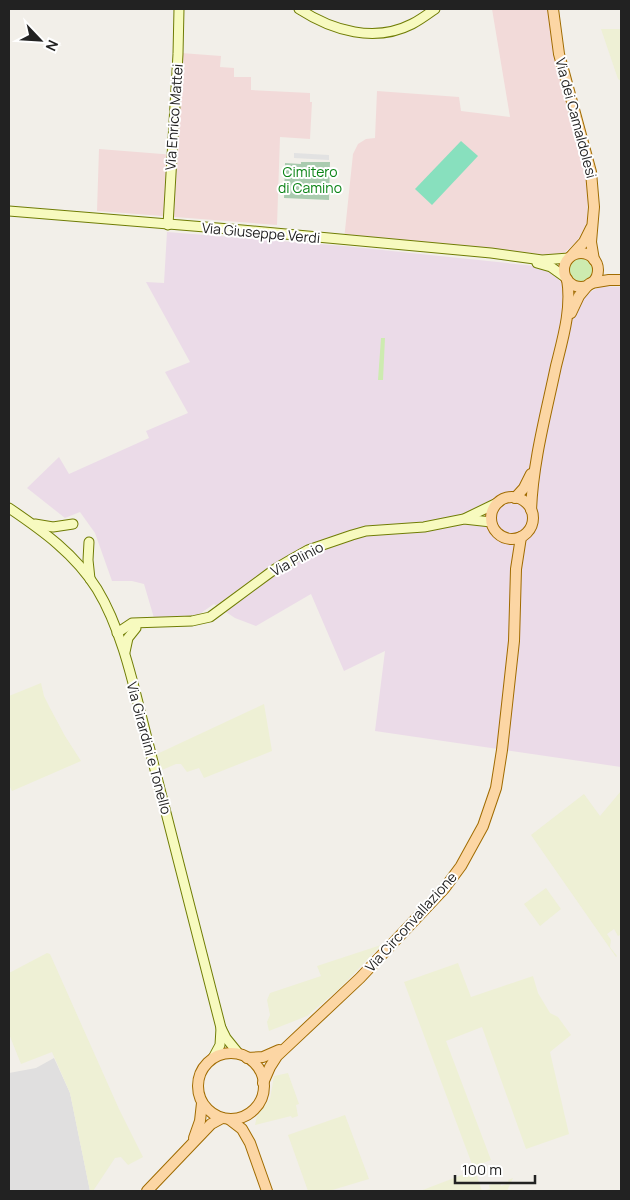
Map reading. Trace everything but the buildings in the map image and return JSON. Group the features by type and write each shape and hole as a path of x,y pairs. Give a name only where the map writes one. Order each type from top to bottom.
{"main road":[{"name":"Via Enrico Mattei","path":"168,225 179,9"},
{"path":"299,9 328,24 350,31 369,34 382,34 413,24 435,9"},
{"name":"Via dei Camaldolesi","path":"552,9 559,54 591,172 594,207 591,242 595,262"},
{"name":"Via Giuseppe Verdi","path":"9,211 468,251 547,261 571,256"},
{"name":"Via dei Camaldolesi","path":"571,256 584,242 591,228"},
{"path":"531,510 527,504 515,498 508,498 499,502 492,511 491,522 498,534 503,538 515,539 521,537 531,526 534,466 566,326 569,293 564,266 571,256 578,253 587,254 595,262 621,279"},
{"name":"Via Giuseppe Verdi","path":"513,257 550,267 566,278"},
{"path":"566,326 575,302 597,274 595,262"},
{"path":"566,278 570,283 580,286 621,279"},
{"path":"515,498 524,488 534,466"},
{"name":"Via Plinio","path":"117,632 126,632 137,625 192,621 210,617 284,564 308,550 337,539 366,531 424,527 464,519 499,502"},
{"name":"Via Girardini e Tonello","path":"9,508 70,554 90,579 110,613 124,655 221,1028 226,1038 243,1056"},
{"name":"Via Plinio","path":"464,519 491,522"},
{"path":"30,522 48,527 73,524"},
{"name":"Via Circonvallazione","path":"263,1083 273,1062 290,1042 360,978 444,889 461,866 480,833 496,788 502,750 514,641 516,569 521,537"},
{"name":"Via Circonvallazione","path":"503,538 511,552 516,569"},
{"path":"88,542 90,579"},
{"path":"110,613 120,621 137,625 128,638 124,655"},
{"name":"Via Girardini e Tonello","path":"213,1058 220,1045 221,1028"},
{"name":"Via Circonvallazione","path":"243,1056 269,1055 290,1042"},
{"path":"147,1191 211,1124 225,1119 237,1118 252,1111 259,1103 263,1093 263,1083 258,1068 243,1056 230,1053 213,1058 206,1065 199,1078 198,1094 202,1103 214,1115 225,1119 242,1128 250,1143 267,1191"},
{"path":"193,1142 200,1121 202,1103"},
{"path":"250,1143 248,1124 252,1111"}],"shaded area":[{"path":"492,9 548,9 555,61 584,166 588,188 587,223 577,241 563,254 542,258 344,240 353,154 358,144 366,139 375,138 377,91 459,97 461,111 510,117"},
{"path":"181,53 221,56 220,67 234,68 234,77 251,77 251,90 310,93 310,102 312,102 310,139 280,137 277,225 97,211 99,149 175,155"},
{"path":"294,153 329,155 329,160 294,158"},
{"path":"167,232 344,246 545,267 558,275 565,283 566,296 582,299 588,293 602,286 621,287 621,767 375,731 385,651 344,671 311,594 256,626 235,618 214,604 198,615 154,618 144,584 132,581 112,581 95,533 80,512 65,518 27,488 59,457 69,474 149,438 146,431 188,413 165,372 190,362 146,282 164,283"},
{"path":"54,1058 70,1093 90,1191 9,1191 9,1073 36,1068"}],"green space":[{"path":"601,29 621,29 621,81 618,79"},
{"path":"461,141 478,156 432,205 415,189"},
{"name":"Cimitero di Camino","path":"301,162 330,162 329,200 284,198 285,163 301,164"},
{"path":"581,257 590,261 594,270 590,279 581,283 572,279 568,270 572,261"},
{"path":"381,338 385,338 383,380 378,380"},
{"path":"41,683 44,696 50,708 81,761 12,791 9,785 9,696"},
{"path":"264,704 272,751 204,778 199,768 187,772 181,764 176,764 162,770 157,754"},
{"path":"621,791 621,937 620,935 618,936 614,929 607,934 611,940 610,947 616,957 531,835 584,794 600,816"},
{"path":"546,888 561,909 540,926 524,904"},
{"path":"381,945 340,988 307,1016 269,1031 267,1022 270,1015 267,1000 270,993 321,976 317,966"},
{"path":"47,953 50,954 119,1109 143,1157 128,1165 121,1157 115,1158 93,1191 90,1191 70,1093 52,1052 21,1064 9,1034 9,973"},
{"path":"458,963 471,997 533,976 538,993 550,1013 558,1017 571,1035 550,1052 569,1134 526,1149 482,1027 446,1041 491,1160 473,1167 404,982"},
{"path":"288,1073 299,1104 296,1105 298,1116 255,1125 257,1116 270,1099 274,1076"},
{"path":"345,1115 369,1179 329,1191 308,1191 288,1135"},
{"path":"475,1170 482,1191 420,1191"},
{"path":"513,1178 507,1191 482,1191 490,1189 489,1185 500,1182 501,1186 509,1183 508,1180"}]}
